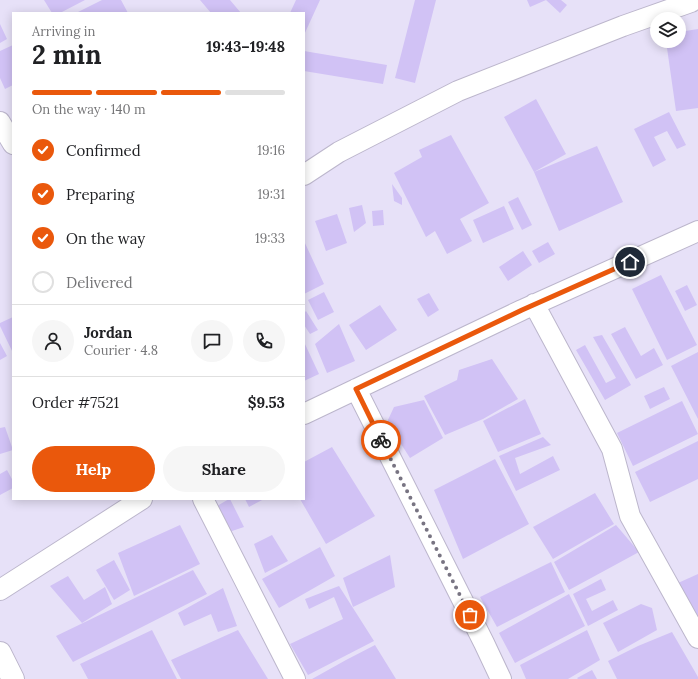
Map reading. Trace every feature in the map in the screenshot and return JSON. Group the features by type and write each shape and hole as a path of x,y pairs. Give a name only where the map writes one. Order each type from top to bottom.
{"highway":[{"path":"0,653 13,679"}],"street":[{"path":"305,174 339,152 458,91 623,26 694,0"},
{"path":"0,122 12,142"},
{"path":"305,414 534,304 698,231"},
{"path":"534,304 612,449 630,516 698,638"},
{"path":"356,389 501,679"},
{"path":"0,590 140,500"},
{"path":"204,500 295,679"}],"building":[{"path":"44,0 85,0 62,12 51,12"},
{"path":"102,0 121,0 127,12 78,12"},
{"path":"200,0 230,0 240,12 210,12"},
{"path":"296,0 320,0 305,33 305,12 290,12"},
{"path":"415,0 436,0 415,83 395,78"},
{"path":"527,0 546,0 530,7"},
{"path":"546,0 561,0 567,5 560,13"},
{"path":"0,24 7,39 0,43"},
{"path":"698,29 698,108 676,111 667,48 686,48 686,31"},
{"path":"12,45 12,86 5,89 0,78 0,51"},
{"path":"305,51 387,65 383,84 305,71"},
{"path":"536,99 566,154 534,172 504,117"},
{"path":"669,112 686,145 677,149 667,131 654,137 666,160 653,167 634,129"},
{"path":"451,135 489,203 460,219 472,241 447,254 435,231 426,237 394,173 422,157 419,150"},
{"path":"597,146 623,202 559,231 534,172"},
{"path":"392,184 402,198 402,205 394,201"},
{"path":"518,197 532,225 522,230 508,202"},
{"path":"362,205 366,223 354,232 349,208"},
{"path":"504,206 514,229 483,243 473,220"},
{"path":"383,210 384,225 373,226 372,211"},
{"path":"337,214 347,243 326,251 315,221"},
{"path":"548,242 555,254 539,263 532,251"},
{"path":"305,243 324,284 305,294"},
{"path":"523,251 532,265 508,281 499,267"},
{"path":"661,275 697,345 667,360 632,289"},
{"path":"687,285 697,305 685,311 675,291"},
{"path":"324,292 334,312 318,320 308,300"},
{"path":"429,293 439,310 428,317 417,299"},
{"path":"380,305 397,330 366,350 349,325"},
{"path":"306,311 318,330 310,334 305,326"},
{"path":"12,317 12,351 0,326 0,323"},
{"path":"339,324 355,361 327,373 315,344"},
{"path":"625,327 641,356 654,348 663,365 636,379 611,334"},
{"path":"602,335 631,385 605,400 576,350 585,345 606,383 616,378 593,337"},
{"path":"0,343 7,356 0,360"},
{"path":"305,344 319,374 305,381"},
{"path":"698,352 698,419 671,366"},
{"path":"492,359 518,399 483,419 445,435 424,396 457,380 459,370"},
{"path":"664,387 670,399 650,409 644,396"},
{"path":"525,399 541,434 498,452 483,421"},
{"path":"424,400 443,438 410,458 387,422 394,407"},
{"path":"682,401 698,434 633,466 617,433"},
{"path":"5,427 12,450 0,454 0,428"},
{"path":"543,437 551,445 515,458 520,474 553,456 560,470 516,491 499,456"},
{"path":"698,441 698,479 650,502 635,472"},
{"path":"332,447 375,516 326,544 301,500 305,500 305,461"},
{"path":"495,459 529,524 463,559 434,490"},
{"path":"7,470 12,479 12,489 0,495 0,474"},
{"path":"595,493 614,524 553,559 533,527"},
{"path":"227,500 230,500 244,527 226,533 217,506"},
{"path":"246,500 262,500 249,507"},
{"path":"180,525 200,564 134,596 118,553"},
{"path":"616,525 639,552 569,590 554,562"},
{"path":"272,535 288,561 265,573 254,544"},
{"path":"320,547 335,576 279,608 262,579"},
{"path":"390,555 395,587 353,607 343,578"},
{"path":"114,560 130,590 114,600 96,570"},
{"path":"551,562 565,592 497,627 480,597"},
{"path":"193,570 207,594 73,662 56,636"},
{"path":"698,574 698,617 678,583"},
{"path":"68,576 84,600 105,587 112,604 82,623 50,586"},
{"path":"601,579 606,590 586,599 592,611 613,600 618,610 588,626 573,594"},
{"path":"339,586 374,641 308,675 290,644 343,619 334,597 309,609 305,599"},
{"path":"223,588 237,626 218,632 211,614 184,626 178,613"},
{"path":"569,594 585,626 515,663 499,633"},
{"path":"641,604 652,608 657,630 618,652 603,623"},
{"path":"152,630 177,679 88,679 80,664"},
{"path":"238,630 268,679 181,679 171,660"},
{"path":"587,630 600,660 568,679 526,679 520,665"},
{"path":"672,632 698,679 617,679 608,661 638,646"},
{"path":"375,645 396,679 312,679 346,660"},
{"path":"592,670 597,679 577,678"}],"way so far":[{"path":"381,440 470,615"}],"route":[{"path":"381,440 356,389 522,310 630,262"}]}
